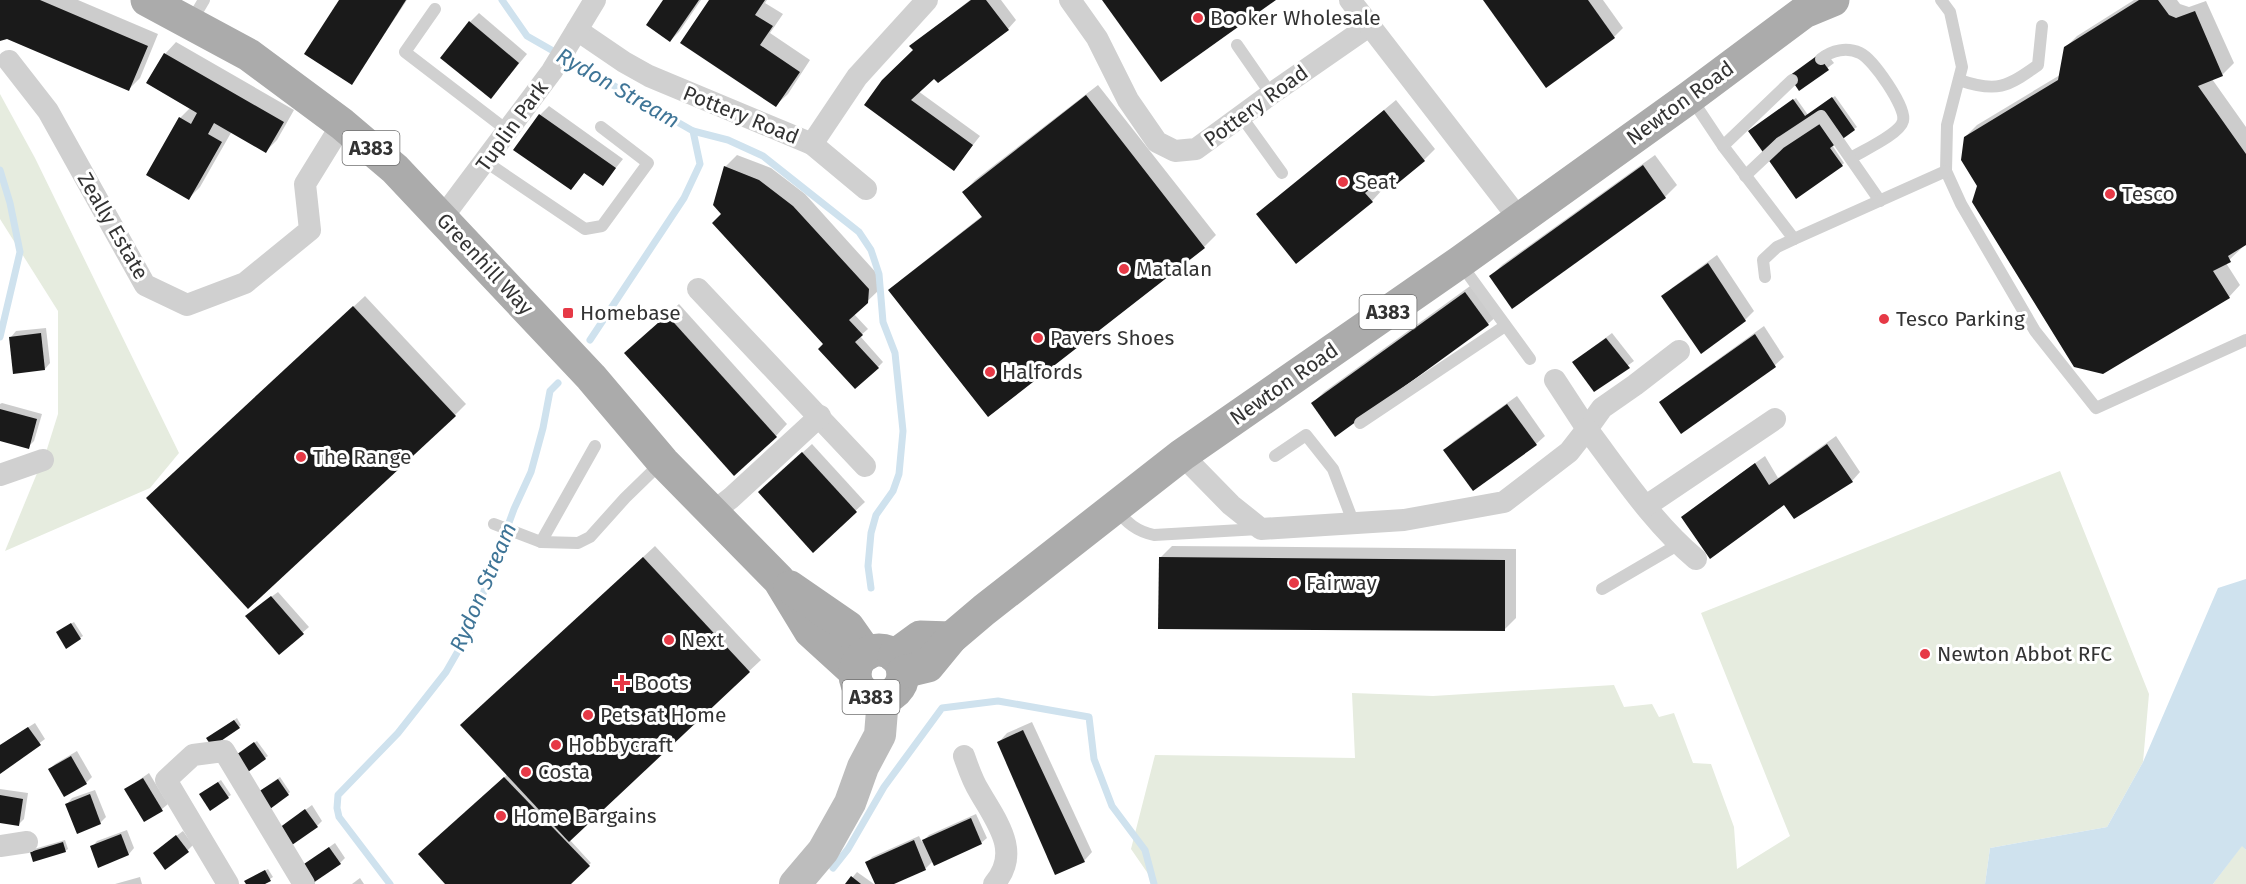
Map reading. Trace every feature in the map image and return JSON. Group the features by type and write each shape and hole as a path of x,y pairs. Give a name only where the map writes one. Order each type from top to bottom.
{"main road":[{"name":"Greenhill Way","path":"147,0 197,11 249,56 342,124 395,169 591,377 663,462 714,511 778,580 848,627 877,674"},
{"name":"Newton Road","path":"877,674 920,637 951,638 1182,455 1460,262 1804,12 1833,0"},
{"path":"795,884 823,851 837,828 850,803 863,767 880,735 877,674"}],"street":[{"name":"Tuplin Park","path":"442,218 552,71 595,0"},
{"name":"Pottery Road","path":"812,144 857,77 927,0"},
{"name":"Pottery Road","path":"1070,0 1097,38 1128,100 1157,142 1175,151 1196,149 1369,27"},
{"path":"1350,0 1520,219"},
{"name":"Pottery Road","path":"577,30 649,76 812,144 866,189"},
{"name":"Zeally Estate","path":"9,61 48,111 145,285 187,305 245,282 310,230 304,184 342,124"},
{"path":"698,289 865,466"},
{"path":"1182,455 1231,505 1261,529 1404,520 1504,502 1569,452 1602,408 1635,386 1679,351"},
{"path":"1555,380 1587,429 1646,506 1678,544 1696,559"},
{"path":"714,511 820,416"},
{"path":"1646,506 1775,419"},
{"path":"0,475 43,460"},
{"path":"228,884 166,780 194,755 224,751 304,884"},
{"path":"964,756 977,788 999,823 1007,854 1002,874 994,884"},
{"path":"0,846 27,842"}],"lane":[{"path":"1941,0 1950,12 1962,67 1947,125 1946,171 1961,204 2035,330 2096,408 2246,340"},
{"path":"435,9 405,52 508,131"},
{"path":"1959,80 1981,88 2011,84 2038,65 2042,26"},
{"path":"1237,45 1271,94"},
{"path":"1821,59 1829,53 1846,50 1861,53 1873,64 1902,107 1904,121 1898,130 1851,158"},
{"path":"1723,146 1792,80"},
{"path":"1690,97 1723,146 1794,239"},
{"path":"1241,116 1282,173"},
{"path":"1745,176 1780,143 1821,116 1880,201"},
{"path":"486,162 585,229 602,226 648,163 601,127"},
{"path":"1765,277 1763,260 1777,247 1946,171"},
{"path":"1460,262 1530,359"},
{"path":"1360,423 1505,326"},
{"path":"1275,456 1306,435 1333,469 1354,524"},
{"path":"541,542 595,446"},
{"path":"494,524 541,542 578,543 590,537 625,498 663,462"},
{"path":"1115,508 1140,532 1154,535 1261,529"},
{"path":"1602,589 1678,544"}],"shaded area":[{"path":"0,94 35,158 179,453 150,488 5,551 47,449 58,414 58,311 0,219"},
{"path":"2060,471 2149,694 2143,762 2107,827 1990,848 1985,884 1152,884 1151,878 1131,849 1155,755 1355,758 1352,693 1433,696 1614,685 1624,707 1652,704 1659,717 1674,713 1693,763 1711,764 1734,827 1737,869 1790,836 1701,613"},
{"path":"2242,845 2246,850 2246,884 2213,884"}],"water":[{"path":"2246,579 2246,850 2242,846 2213,884 1985,884 1990,848 2107,827 2143,762 2218,588"}],"building":[{"path":"0,0 40,0 148,46 129,91 7,39 0,41"},
{"path":"339,0 406,0 352,85 304,54"},
{"path":"663,0 699,0 670,42 646,25"},
{"path":"709,0 765,0 755,15 773,26 760,45 800,72 776,107 680,43"},
{"path":"971,0 986,0 1009,30 938,83 934,79 911,100 973,145 954,171 864,105 882,80 913,50 909,46"},
{"path":"1102,0 1276,0 1161,82"},
{"path":"1483,0 1588,0 1615,38 1546,88"},
{"name":"Tesco","path":"2139,0 2158,0 2169,15 2176,18 2195,11 2223,76 2198,86 2246,154 2246,245 2228,256 2231,262 2213,271 2230,298 2103,374 2074,367 1972,202 1977,186 1961,160 1964,137 2058,80 2064,47"},
{"path":"469,21 519,63 491,99 440,58"},
{"path":"164,53 284,122 266,153 214,123 208,134 222,142 189,200 146,175 179,117 191,124 197,113 146,83"},
{"path":"1818,55 1829,70 1799,91 1789,76"},
{"path":"1086,95 1205,248 988,417 888,290 982,217 962,192"},
{"path":"1832,97 1855,130 1830,148 1843,166 1796,199 1748,131 1793,99 1805,116"},
{"path":"1384,110 1425,161 1397,184 1389,174 1365,193 1373,202 1296,264 1256,214"},
{"path":"539,114 616,168 603,186 584,173 571,190 513,150"},
{"path":"1643,165 1666,198 1512,309 1489,276"},
{"path":"724,166 759,180 793,206 869,289 868,303 849,320 863,335 855,342 879,368 855,389 818,349 823,344 712,223 721,214 713,205"},
{"path":"1708,263 1746,321 1701,354 1661,296"},
{"path":"1465,292 1489,325 1335,437 1311,403"},
{"name":"The Range","path":"353,306 456,416 248,609 146,498"},
{"path":"667,315 777,437 734,476 624,353"},
{"path":"41,333 45,370 13,374 9,337"},
{"path":"1755,334 1776,367 1681,434 1659,402"},
{"path":"1606,338 1630,368 1594,392 1572,362"},
{"path":"1507,404 1537,445 1473,491 1443,450"},
{"path":"0,409 37,419 29,449 0,441"},
{"path":"1827,444 1853,482 1794,519 1784,505 1710,559 1681,517 1755,463 1769,485"},
{"path":"802,452 857,512 813,553 758,492"},
{"path":"643,557 750,672 569,842 460,725"},
{"path":"1159,557 1505,560 1505,631 1158,629"},
{"path":"271,596 304,634 279,655 245,616"},
{"path":"71,623 81,639 66,649 56,632"},
{"path":"234,720 240,728 212,747 206,738"},
{"path":"28,727 41,745 0,774 0,745"},
{"path":"1023,730 1085,862 1055,875 997,742"},
{"path":"254,742 266,759 248,772 236,755"},
{"path":"71,756 87,784 64,797 48,769"},
{"name":"Home Bargains","path":"504,777 590,866 571,884 445,884 418,854"},
{"path":"143,778 163,811 144,822 124,789"},
{"path":"278,779 289,795 270,809 258,792"},
{"path":"218,782 229,798 210,811 199,794"},
{"path":"90,794 101,824 77,834 65,804"},
{"path":"0,795 23,799 19,826 0,823"},
{"path":"305,809 318,827 292,845 279,828"},
{"path":"971,818 982,844 934,866 922,840"},
{"path":"121,834 129,855 98,868 90,846"},
{"path":"176,835 189,852 165,870 153,853"},
{"path":"914,840 926,870 894,884 875,884 865,862"},
{"path":"63,842 66,852 33,862 30,852"},
{"path":"329,847 341,864 313,883 301,866"},
{"path":"265,870 271,881 265,884 246,884 244,881"},
{"path":"851,876 861,884 845,884"}],"waterway":[{"name":"Rydon Stream","path":"502,0 527,36 693,131 700,164 684,198 590,340"},
{"path":"693,131 728,140 763,156 859,232 871,250 879,274 883,322 895,353 903,431 899,474 893,491 876,515 871,533 868,566 871,588"},
{"path":"0,170 10,203 20,252 0,337"},
{"name":"Rydon Stream","path":"390,884 339,817 338,795 398,733 446,672 469,632 514,509 531,472 550,391 558,383"},
{"path":"833,868 848,849 884,787 942,708 998,701 1089,717 1094,759 1112,806 1145,850 1154,884"}],"place":[{"name":"Booker Wholesale","path":"1198,18"},
{"name":"Seat","path":"1343,182"},
{"name":"Tesco","path":"2110,194"},
{"name":"Matalan","path":"1124,269"},
{"name":"Homebase","path":"568,313"},
{"name":"Tesco Parking","path":"1884,319"},
{"name":"Pavers Shoes","path":"1038,338"},
{"name":"Halfords","path":"990,372"},
{"name":"The Range","path":"301,457"},
{"name":"Fairway","path":"1294,583"},
{"name":"Next","path":"669,640"},
{"name":"Newton Abbot RFC","path":"1925,654"},
{"name":"Boots","path":"622,683"},
{"name":"Pets at Home","path":"588,715"},
{"name":"Hobbycraft","path":"556,745"},
{"name":"Costa","path":"526,772"},
{"name":"Home Bargains","path":"501,816"}]}
